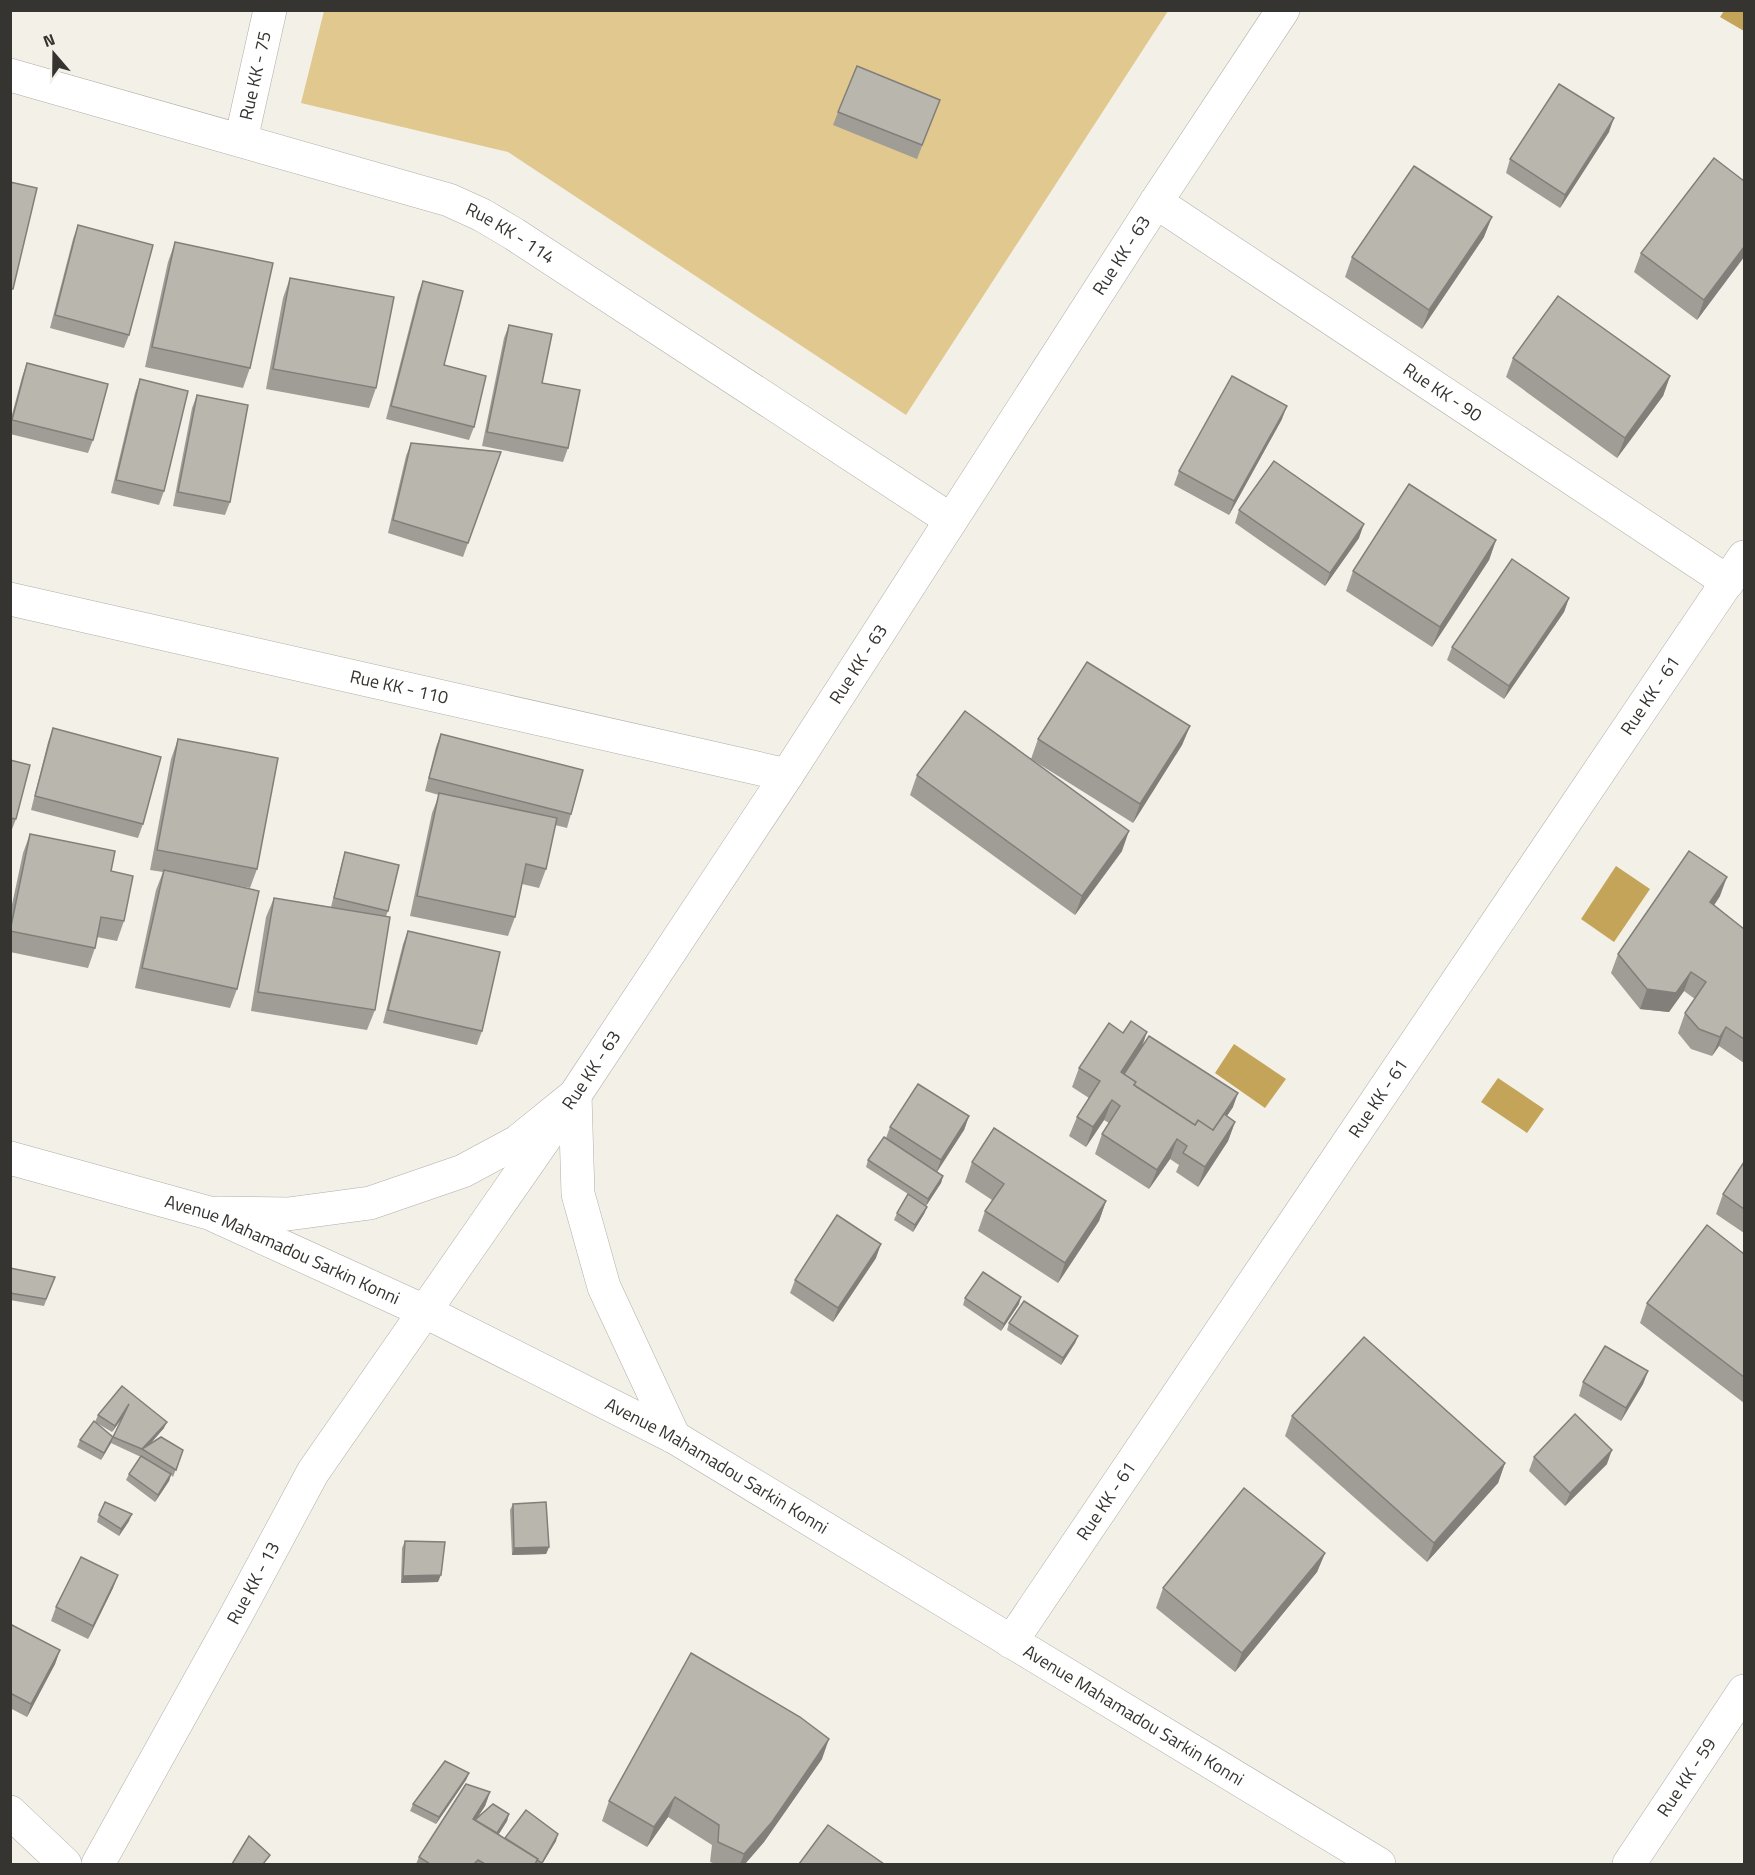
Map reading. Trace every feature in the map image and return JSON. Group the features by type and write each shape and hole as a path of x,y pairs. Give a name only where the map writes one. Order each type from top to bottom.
{"street":[{"name":"Rue KK - 75","path":"241,140 270,10"},
{"name":"Rue KK - 63","path":"424,1311 575,1095 787,775 1282,10"},
{"name":"Rue KK - 114","path":"10,75 449,200 482,215 951,520"},
{"name":"Rue KK - 90","path":"1156,202 1736,569"},
{"name":"Rue KK - 61","path":"1011,1642 1736,569"},
{"name":"Rue KK - 110","path":"10,598 787,775"},
{"path":"209,1213 288,1214 370,1203 463,1171 517,1142 575,1095"},
{"path":"575,1095 579,1194 604,1287 674,1437"},
{"name":"Avenue Mahamadou Sarkin Konni","path":"10,1158 209,1213 424,1311 674,1437 1378,1864"},
{"name":"Rue KK - 13","path":"98,1864 313,1472 424,1311"},
{"name":"Rue KK - 59","path":"1629,1864 1744,1691"},
{"path":"10,1812 65,1864"}],"shaded area":[{"path":"324,11 1168,11 906,415 508,152 301,103"},
{"path":"1724,11 1744,11 1744,31 1720,17"},
{"path":"1616,866 1650,889 1614,942 1581,919"},
{"path":"1234,1044 1286,1079 1265,1108 1215,1073"},
{"path":"1498,1078 1544,1109 1527,1133 1481,1102"}],"building":[{"path":"857,66 940,100 922,145 838,112"},
{"path":"1559,84 1614,118 1565,195 1510,159"},
{"path":"1714,158 1744,181 1744,247 1704,300 1641,253"},
{"path":"1414,166 1492,217 1429,310 1352,257"},
{"path":"10,182 37,188 13,289 10,289"},
{"path":"78,225 153,245 129,335 55,315"},
{"path":"175,242 273,263 250,368 152,347"},
{"path":"290,278 394,297 376,388 273,369"},
{"path":"423,281 463,291 444,365 486,376 474,427 391,406"},
{"path":"1558,296 1670,376 1625,438 1513,358"},
{"path":"509,325 552,334 542,383 580,390 568,448 487,432"},
{"path":"27,363 108,384 93,440 12,420"},
{"path":"1232,376 1287,406 1234,501 1179,471"},
{"path":"140,379 188,391 164,491 116,480"},
{"path":"197,395 248,405 230,502 178,492"},
{"path":"411,443 501,452 468,543 393,520"},
{"path":"1274,461 1364,524 1330,573 1239,510"},
{"path":"1409,484 1496,540 1440,627 1353,571"},
{"path":"1512,559 1569,598 1509,686 1452,647"},
{"path":"1087,662 1190,726 1140,804 1038,739"},
{"path":"965,711 1129,831 1082,896 917,775"},
{"path":"53,728 161,757 143,824 35,796"},
{"path":"441,734 583,770 571,814 429,778"},
{"path":"178,739 278,758 257,869 157,850"},
{"path":"10,760 30,765 16,819 10,818"},
{"path":"439,793 557,818 546,869 526,864 515,917 417,896"},
{"path":"30,834 115,851 111,871 133,876 124,921 101,917 95,948 10,931"},
{"path":"1689,851 1727,877 1710,902 1744,929 1744,1039 1726,1027 1720,1037 1699,1029 1685,1013 1706,982 1691,972 1676,993 1647,989 1618,954"},
{"path":"345,852 399,865 388,911 334,898"},
{"path":"164,870 259,891 237,989 142,968"},
{"path":"274,898 390,917 375,1010 258,992"},
{"path":"408,931 500,952 482,1031 388,1010"},
{"path":"1131,1021 1147,1032 1121,1072 1136,1082 1134,1085 1195,1125 1198,1120 1213,1130 1224,1114 1235,1122 1205,1167 1183,1153 1187,1146 1177,1139 1157,1170 1102,1134 1120,1106 1112,1100 1093,1127 1077,1117 1100,1081 1079,1068 1109,1023 1123,1033"},
{"path":"1149,1036 1238,1093 1213,1130 1198,1120 1195,1125 1134,1085 1136,1082 1124,1074"},
{"path":"918,1084 969,1116 941,1160 890,1127"},
{"path":"994,1128 1106,1201 1065,1263 985,1211 1004,1184 972,1162"},
{"path":"884,1137 943,1176 928,1199 868,1160"},
{"path":"1744,1162 1744,1209 1723,1194"},
{"path":"908,1194 927,1207 915,1225 897,1213"},
{"path":"837,1215 881,1244 838,1308 795,1280"},
{"path":"1707,1225 1744,1254 1744,1377 1647,1303"},
{"path":"10,1268 55,1277 46,1299 10,1293"},
{"path":"983,1272 1021,1297 1004,1324 965,1298"},
{"path":"1024,1301 1078,1336 1063,1358 1009,1323"},
{"path":"1364,1337 1505,1463 1434,1543 1292,1416"},
{"path":"1605,1346 1648,1371 1626,1408 1583,1382"},
{"path":"122,1386 167,1422 142,1449 113,1437 129,1404 115,1426 98,1415"},
{"path":"1575,1414 1612,1450 1570,1493 1534,1457"},
{"path":"94,1421 113,1437 104,1453 80,1440"},
{"path":"161,1437 183,1450 176,1470 142,1449"},
{"path":"141,1456 171,1474 158,1495 129,1474"},
{"path":"1244,1488 1325,1553 1242,1653 1163,1588"},
{"path":"105,1502 132,1514 121,1529 99,1515"},
{"path":"546,1502 549,1547 514,1548 513,1504"},
{"path":"405,1541 445,1542 441,1575 403,1576"},
{"path":"81,1557 118,1575 93,1626 56,1607"},
{"path":"10,1624 60,1650 31,1704 10,1693"},
{"path":"691,1653 800,1717 829,1739 772,1822 744,1854 718,1842 719,1825 675,1797 654,1827 609,1801"},
{"path":"445,1761 469,1773 439,1817 413,1804"},
{"path":"466,1784 490,1792 473,1819 538,1859 535,1864 485,1864 478,1860 474,1864 430,1864 419,1857"},
{"path":"493,1804 509,1814 497,1833 475,1820"},
{"path":"526,1810 558,1834 542,1863 505,1838"},
{"path":"828,1825 884,1864 799,1864"},
{"path":"249,1836 270,1855 263,1864 232,1864"}]}
